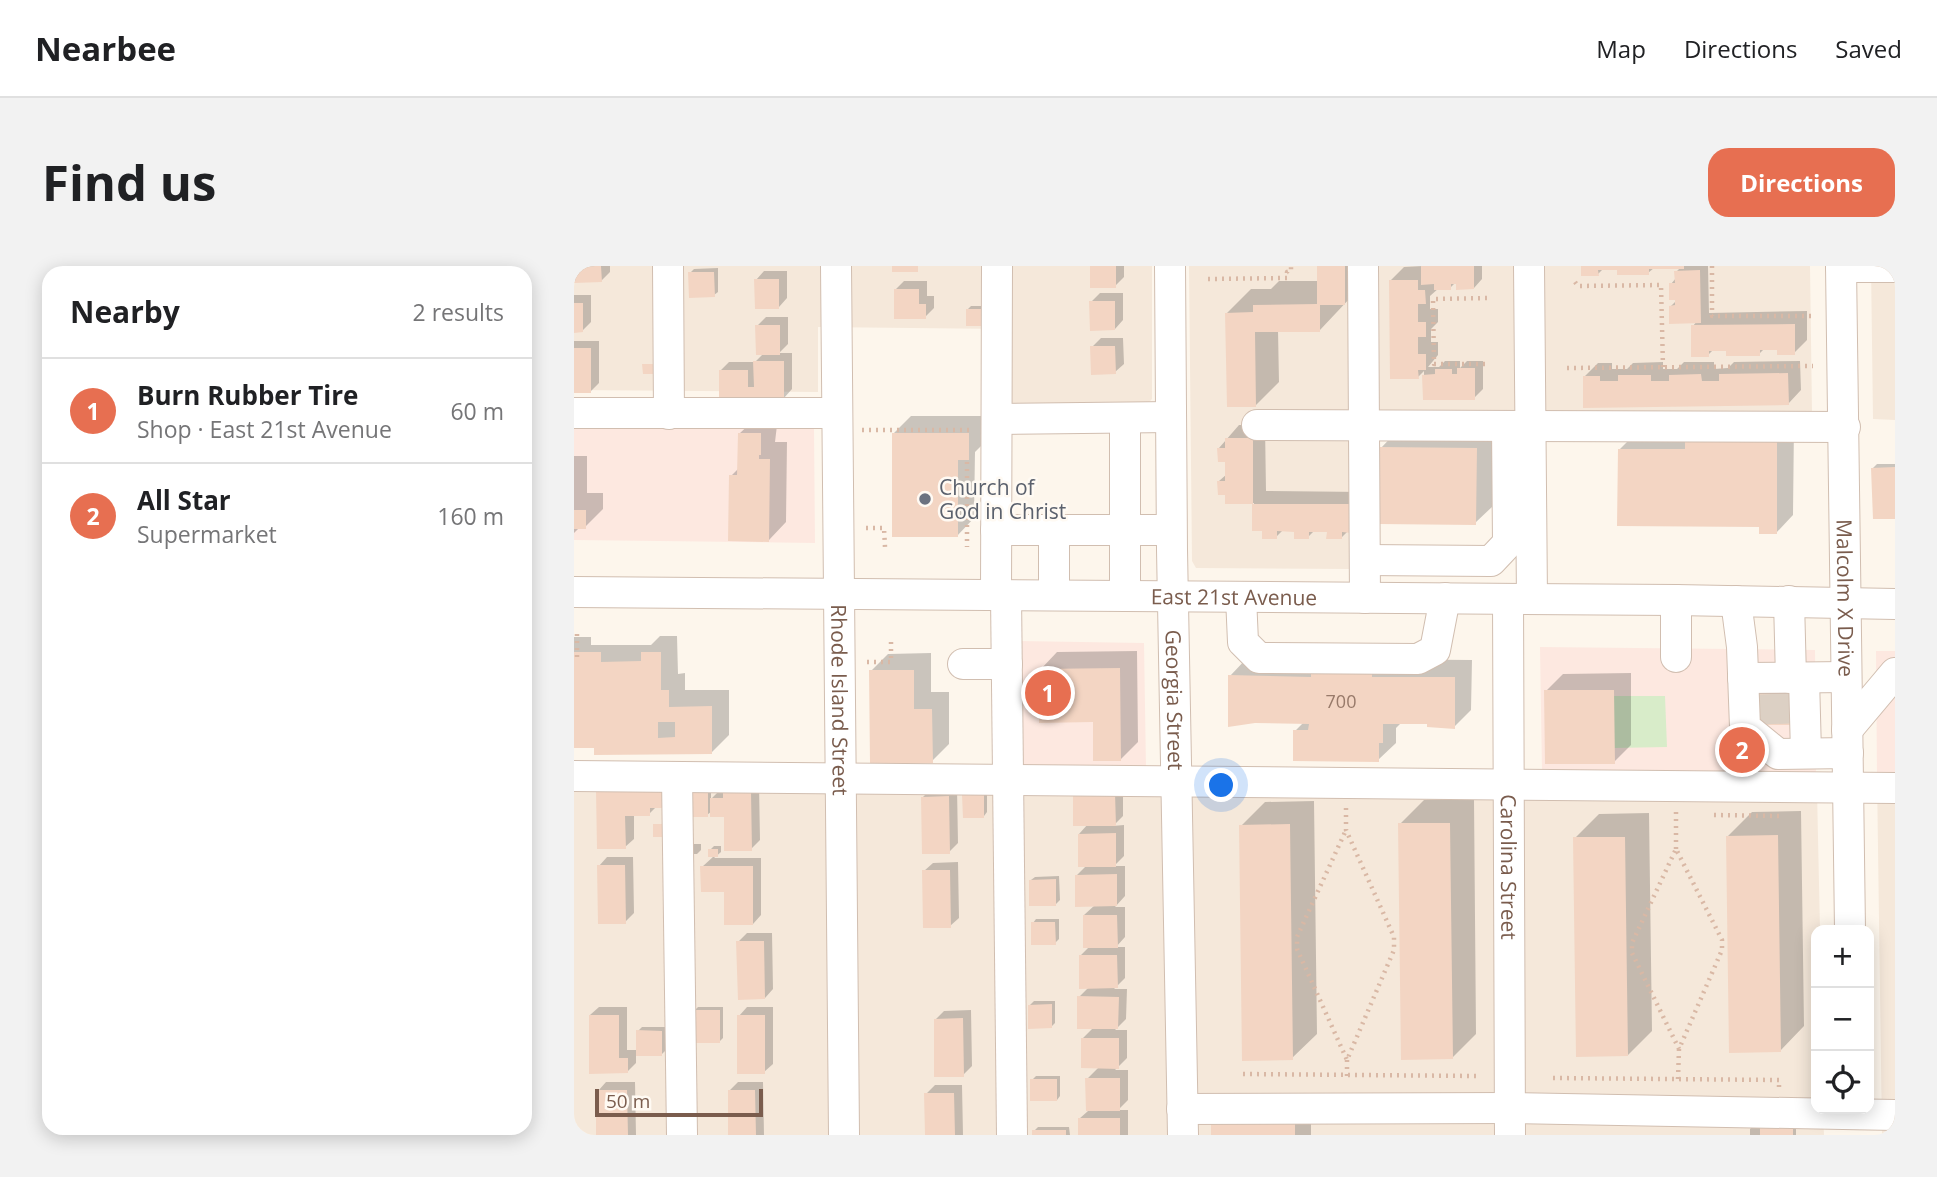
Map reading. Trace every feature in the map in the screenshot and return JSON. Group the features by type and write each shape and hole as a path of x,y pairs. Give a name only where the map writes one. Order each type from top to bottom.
{"street":[{"path":"668,266 669,414"},
{"name":"Rhode Island Street","path":"836,266 844,1135"},
{"path":"997,266 986,425 1007,664 1012,1135"},
{"name":"Georgia Street","path":"1170,266 1171,530 1182,1122"},
{"path":"1363,266 1365,598"},
{"name":"Carolina Street","path":"1510,1122 1508,784 1520,599 1519,427 1529,266"},
{"path":"1841,267 1895,267"},
{"name":"Malcolm X Drive","path":"1841,267 1850,925"},
{"path":"574,413 837,421"},
{"path":"986,425 1171,417"},
{"path":"1125,418 1125,596"},
{"path":"1257,425 1845,427"},
{"path":"996,530 1171,530"},
{"path":"1054,530 1054,595"},
{"path":"1365,560 1490,561 1519,532"},
{"path":"1408,598 1409,560"},
{"path":"1241,597 1243,642 1259,659 1418,659 1435,650 1454,598 1463,561"},
{"name":"East 21st Avenue","path":"574,592 1895,604"},
{"path":"1676,600 1676,657"},
{"path":"1736,601 1742,647 1745,727 1786,744 1847,742 1895,673"},
{"path":"1786,744 1789,601"},
{"path":"963,664 1007,664"},
{"path":"1743,678 1786,682 1846,677"},
{"path":"574,776 1895,788"},
{"path":"677,776 681,1135"},
{"path":"1182,1122 1686,1123 1852,1119 1895,1115"}],"path":[{"path":"1208,279 1287,278 1291,266"},
{"path":"1712,266 1712,316 1813,316"},
{"path":"1575,282 1578,286 1661,285 1662,367"},
{"path":"1488,298 1433,299 1434,364 1488,364"},
{"path":"1567,368 1813,366"},
{"path":"837,421 986,425"},
{"path":"967,462 967,547"},
{"path":"866,528 884,528 885,547"},
{"path":"577,634 577,662"},
{"path":"867,662 891,662 891,638"},
{"path":"1346,808 1346,830 1394,937 1394,950 1347,1060 1347,1077"},
{"path":"1676,811 1676,849 1632,943 1632,953 1679,1049"},
{"path":"1346,830 1297,937 1297,949 1347,1060"},
{"path":"1676,849 1722,940 1722,950 1679,1049 1678,1079"},
{"path":"1243,1074 1347,1077 1476,1076"},
{"path":"1553,1078 1779,1080 1779,1083"}],"shaded area":[{"path":"574,266 1152,266 1152,399 1147,404 1007,405 1006,329 818,327 818,392 574,390"},
{"path":"1189,266 1810,266 1812,413 1349,412 1350,569 1196,568 1192,561"},
{"path":"1871,266 1895,266 1895,420 1873,419"},
{"path":"574,426 814,428 815,543 574,540"},
{"path":"1018,641 1144,643 1146,768 1019,768"},
{"path":"1540,647 1815,650 1816,773 1542,771"},
{"path":"1876,651 1895,651 1895,776 1877,776"},
{"path":"1877,776 1895,776 1895,1135 1882,1135"},
{"path":"574,785 1817,791 1820,925 1811,925 1811,1114 1823,1114 1824,1135 574,1135"}],"green space":[{"path":"1614,696 1665,696 1667,747 1614,748"}],"building":[{"path":"574,266 601,266 602,282 574,283"},
{"path":"892,266 918,266 918,272 892,272"},
{"path":"1090,266 1116,266 1116,288 1090,288"},
{"path":"1317,266 1345,266 1345,305 1320,305 1320,332 1255,332 1256,407 1227,407 1225,313 1253,312 1253,305 1317,304"},
{"path":"1421,266 1474,266 1474,289 1456,290 1456,284 1451,284 1451,290 1434,290 1434,284 1421,285"},
{"path":"1581,266 1684,266 1684,269 1649,269 1649,275 1617,275 1617,270 1598,270 1599,276 1581,276"},
{"path":"1700,270 1701,323 1669,324 1669,306 1675,305 1675,300 1669,300 1669,283 1675,283 1674,271"},
{"path":"688,272 714,272 715,297 689,298"},
{"path":"754,279 779,279 779,309 755,309"},
{"path":"1389,280 1418,280 1418,290 1425,290 1426,304 1418,304 1418,322 1426,322 1426,337 1418,337 1418,354 1426,354 1426,370 1418,370 1419,379 1390,379"},
{"path":"894,289 919,289 919,304 926,304 926,319 894,319"},
{"path":"1089,301 1115,301 1115,330 1090,331"},
{"path":"574,303 583,303 583,332 574,333"},
{"path":"966,309 989,309 989,326 966,326"},
{"path":"1795,324 1795,355 1777,355 1777,350 1760,350 1760,356 1726,356 1726,351 1709,351 1709,357 1691,357 1691,325"},
{"path":"755,325 780,325 780,355 756,355"},
{"path":"1090,346 1115,346 1116,374 1091,375"},
{"path":"574,348 591,348 591,393 574,393"},
{"path":"753,361 784,361 784,400 719,400 719,370 748,370 748,387 754,387"},
{"path":"642,364 655,364 655,374 643,374"},
{"path":"1457,368 1475,368 1475,400 1423,400 1422,375 1435,374 1435,369 1452,369 1452,374 1457,374"},
{"path":"1788,373 1789,405 1583,408 1583,376 1600,376 1600,381 1618,381 1618,375 1651,375 1651,381 1669,381 1669,375 1701,374 1702,381 1719,381 1719,374"},
{"path":"738,433 761,433 759,459 770,459 769,542 728,541 729,475 737,475"},
{"name":"Church of God in Christ","path":"892,433 969,433 969,460 958,460 958,537 892,537"},
{"path":"1225,438 1253,438 1253,504 1351,504 1351,533 1342,532 1342,539 1326,539 1327,532 1309,532 1309,539 1294,539 1294,532 1277,531 1277,539 1262,539 1262,531 1252,531 1252,504 1225,504 1225,495 1218,495 1217,481 1225,481 1225,462 1218,462 1217,448 1225,448"},
{"path":"1685,441 1777,441 1777,534 1759,534 1759,527 1617,526 1618,449 1685,449"},
{"path":"1379,447 1477,448 1476,525 1379,524"},
{"path":"1895,467 1895,519 1873,519 1871,468"},
{"path":"574,510 586,510 586,529 574,529"},
{"path":"574,652 601,652 601,662 641,661 641,652 661,652 661,690 669,690 669,707 712,706 712,754 594,755 594,748 574,748","holes":["658,722 675,722 675,737 658,738"]},
{"path":"1311,666 1372,666 1372,677 1455,677 1455,729 1427,727 1427,724 1383,724 1379,762 1293,761 1293,730 1308,730 1309,724 1255,723 1228,727 1228,675 1311,677"},
{"path":"1120,668 1121,761 1093,761 1093,722 1039,723 1038,669"},
{"path":"869,670 914,670 914,709 932,709 933,763 870,763"},
{"path":"1544,690 1614,690 1615,764 1545,764"},
{"path":"1752,694 1797,694 1798,725 1753,725"},
{"path":"1741,729 1763,745 1742,771 1721,755"},
{"path":"665,786 665,808 650,808 650,816 625,816 626,849 597,849 596,790"},
{"path":"751,792 752,851 724,851 724,817 710,817 710,798 723,798 723,793"},
{"path":"692,793 708,793 708,817 692,817"},
{"path":"1073,793 1115,793 1116,826 1073,826"},
{"path":"962,795 984,795 984,818 963,818"},
{"path":"949,796 950,854 922,854 921,797"},
{"path":"1398,823 1450,823 1453,1059 1401,1060"},
{"path":"653,824 664,824 664,837 653,837"},
{"path":"1290,824 1293,1060 1242,1061 1239,825"},
{"path":"1116,833 1116,867 1078,867 1078,834"},
{"path":"1778,835 1781,1052 1729,1053 1726,836"},
{"path":"1573,837 1625,837 1628,1056 1576,1057"},
{"path":"708,849 718,849 718,857 708,857"},
{"path":"597,865 625,865 626,924 598,924"},
{"path":"700,866 753,866 753,925 724,925 724,892 701,892"},
{"path":"922,870 950,870 951,928 923,928"},
{"path":"1117,874 1117,906 1075,907 1075,875"},
{"path":"1056,879 1056,906 1029,906 1029,880"},
{"path":"1083,915 1117,915 1118,948 1083,948"},
{"path":"1031,922 1055,922 1056,945 1031,945"},
{"path":"736,941 764,941 765,999 738,1000"},
{"path":"1079,955 1117,955 1118,988 1079,989"},
{"path":"1077,996 1119,997 1118,1029 1077,1029"},
{"path":"1052,1004 1052,1028 1028,1029 1028,1005"},
{"path":"693,1010 720,1010 720,1043 693,1043"},
{"path":"589,1015 619,1015 619,1058 628,1058 628,1073 589,1074"},
{"path":"737,1015 765,1015 765,1074 737,1074"},
{"path":"963,1018 964,1077 934,1077 934,1019"},
{"path":"636,1030 662,1031 662,1056 636,1056"},
{"path":"1081,1038 1119,1038 1119,1069 1081,1068"},
{"path":"1085,1078 1120,1078 1120,1111 1086,1111"},
{"path":"1030,1079 1057,1079 1057,1101 1030,1101"},
{"path":"596,1090 627,1090 628,1135 596,1135"},
{"path":"728,1090 755,1090 756,1135 728,1135"},
{"path":"924,1093 954,1093 955,1135 925,1135"},
{"path":"1078,1118 1120,1118 1120,1135 1078,1135"},
{"path":"1211,1121 1295,1121 1295,1135 1211,1135"},
{"path":"1760,1127 1793,1128 1793,1135 1760,1135"},
{"path":"1032,1130 1066,1130 1066,1135 1032,1135"}],"tunnel":[{"path":"1774,694 1775,725"}],"place":[{"name":"Church of God in Christ","path":"925,499"},
{"name":"Burn Rubber Tire","path":"1048,693"},
{"name":"All Star","path":"1742,750"}]}
